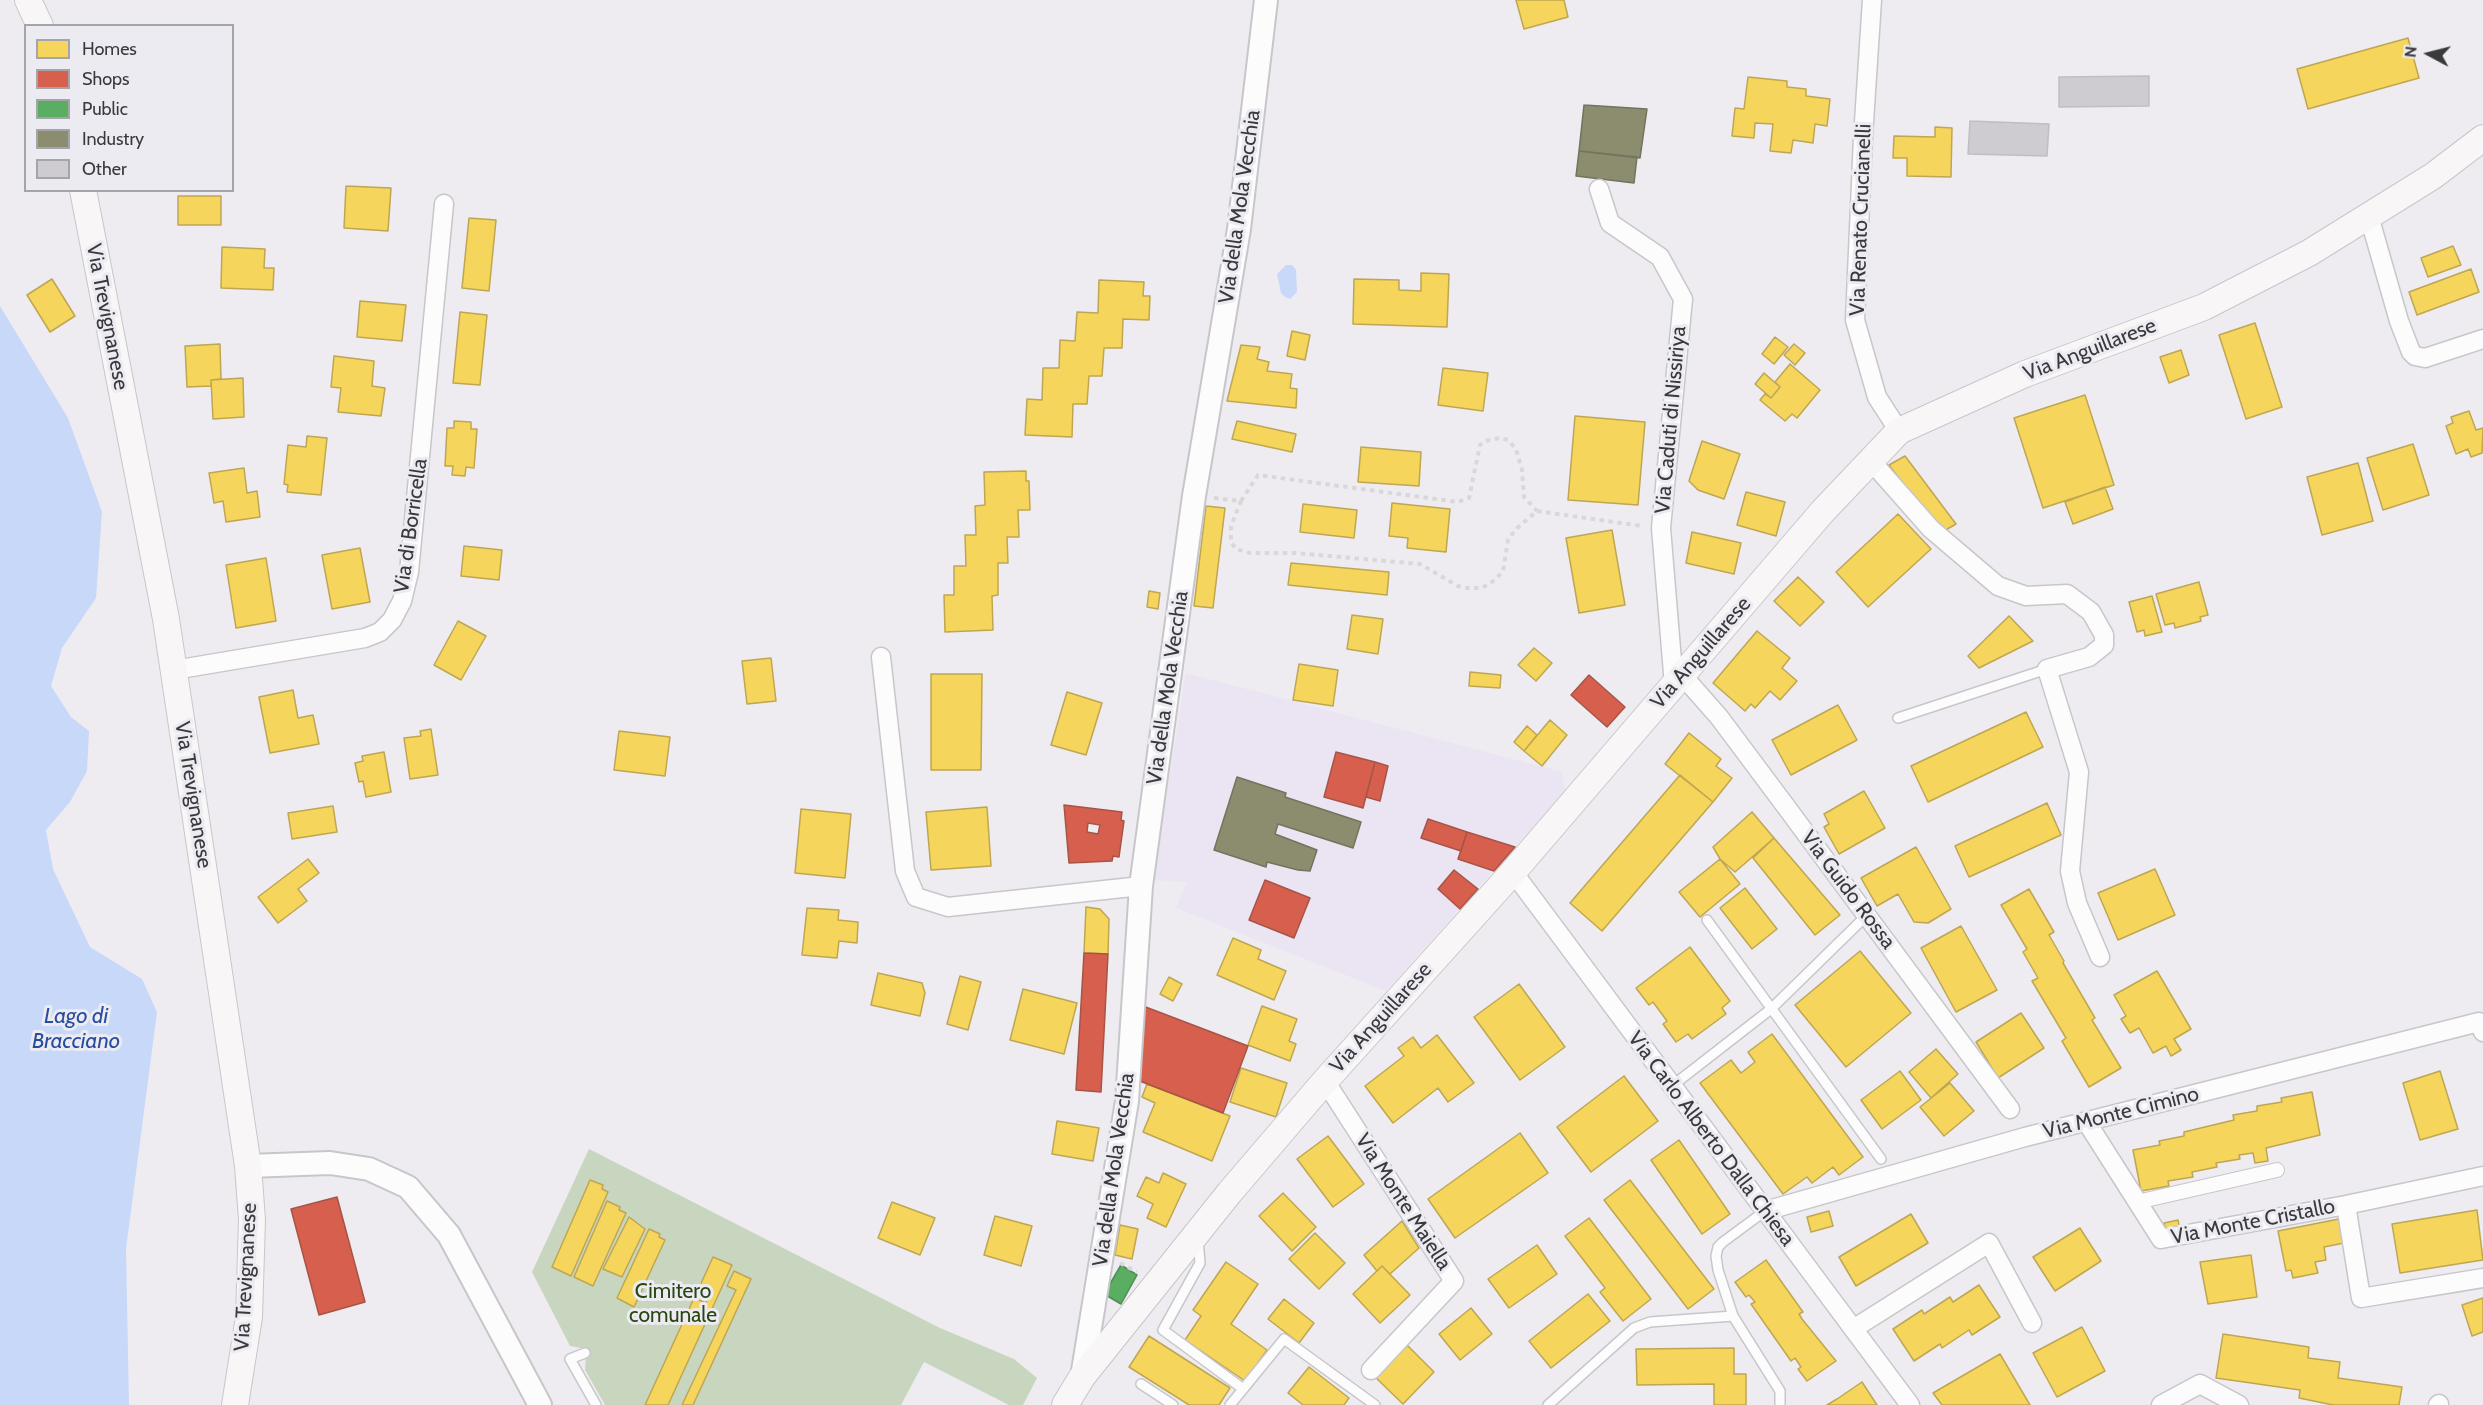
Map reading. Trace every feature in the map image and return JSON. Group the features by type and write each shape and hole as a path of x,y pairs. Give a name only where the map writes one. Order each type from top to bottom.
{"main road":[{"path":"28,0 39,24"},
{"name":"Via Anguillarese","path":"1065,1405 1082,1377 1156,1284 1325,1081 1513,872 1823,511 1899,431 2025,374 2204,307 2309,253 2433,176 2483,138"},
{"name":"Via Trevignanese","path":"82,192 166,619 248,1166 252,1220 249,1317 234,1405"}],"street":[{"name":"Via della Mola Vecchia","path":"1082,1377 1127,1101 1141,886 1194,496 1239,230 1266,0"},
{"name":"Via Renato Crucianelli","path":"1872,0 1855,321 1877,397 1899,431"},
{"name":"Via Caduti di Nissiriya","path":"1599,189 1610,223 1660,257 1683,299 1661,528 1678,680"},
{"name":"Via di Borricella","path":"174,670 365,638 380,632 392,620 402,601 409,572 444,204"},
{"path":"2369,216 2399,321 2411,352 2415,356 2426,358 2483,339"},
{"path":"1871,461 1931,529 1998,586 2026,597 2067,594 2091,612 2104,635 2104,645 2089,657 2047,669 2079,772 2070,871 2077,903 2100,957"},
{"path":"881,657 904,870 916,897 948,907 1141,886"},
{"name":"Via Guido Rossa","path":"1678,680 1725,726 2010,1109"},
{"name":"Via Carlo Alberto Dalla Chiesa","path":"1513,872 1910,1405"},
{"name":"Via Monte Cimino","path":"1765,1211 2086,1121 2481,1027"},
{"name":"Via Monte Maiella","path":"1325,1081 1454,1281 1371,1370"},
{"name":"Via Monte Cristallo","path":"2086,1121 2161,1239 2346,1205 2483,1176"},
{"path":"248,1166 330,1163 369,1169 408,1187 449,1236 540,1405"},
{"path":"2137,1202 2277,1170"},
{"path":"2346,1205 2361,1298 2483,1278"},
{"path":"1853,1329 1989,1243 2032,1323"},
{"path":"2161,1405 2200,1384 2240,1405"}],"lane":[{"path":"1898,718 2047,669"},
{"path":"1672,1086 1771,1009 1866,916"},
{"path":"1707,920 1881,1159"},
{"path":"1765,1211 1718,1247 1716,1256 1718,1270 1733,1316 1780,1391 1780,1405"},
{"path":"1198,1232 1200,1263 1163,1330 1242,1388"},
{"path":"1548,1405 1634,1328 1650,1322 1733,1316"},
{"path":"1230,1405 1284,1339 1375,1405"},
{"path":"585,1353 570,1359 596,1405"},
{"path":"1141,1384 1173,1405"}],"path":[{"path":"1537,511 1516,529 1508,540 1503,571 1495,580 1482,588 1458,586 1420,564 1295,553 1250,554 1236,549 1231,542 1230,526 1241,501 1258,475 1458,502 1469,498 1475,458 1480,445 1485,441 1500,438 1508,440 1516,448 1522,470 1524,497 1537,511 1661,528"},
{"path":"1194,496 1241,501"},
{"path":"1102,1261 1125,1264 1156,1284"}],"shaded area":[{"path":"1186,673 1562,772 1565,791 1386,991 1176,908 1187,882 1153,880"}],"green space":[{"name":"Cimitero comunale","path":"589,1149 940,1328 1014,1359 1037,1378 1023,1405 1009,1405 924,1362 901,1405 605,1405 585,1370 586,1355 581,1348 570,1346 532,1272"}],"water":[{"path":"1286,265 1292,265 1296,270 1297,292 1290,299 1281,293 1277,274"},
{"name":"Lago di Bracciano","path":"0,306 68,418 102,512 96,598 62,648 51,686 71,717 89,731 87,771 70,802 46,830 53,869 90,947 142,979 157,1012 126,1249 129,1405 0,1405"}],"building: Homes":[{"path":"1516,0 1564,0 1568,17 1524,29"},
{"path":"2408,38 2419,78 2308,109 2297,69"},
{"path":"1748,77 1787,81 1787,87 1806,89 1806,96 1830,99 1827,126 1815,124 1813,143 1793,140 1791,153 1770,151 1773,124 1755,123 1754,138 1732,136 1735,108 1744,109"},
{"path":"1935,127 1952,128 1951,177 1907,176 1907,158 1893,158 1894,136 1935,137"},
{"path":"346,186 391,188 388,231 344,228"},
{"path":"178,196 221,196 221,225 178,225"},
{"path":"469,218 496,220 489,291 462,288"},
{"path":"2453,246 2461,265 2428,277 2421,258"},
{"path":"222,247 265,249 264,268 274,268 273,290 221,288"},
{"path":"2471,269 2479,292 2417,315 2409,292"},
{"path":"1421,273 1449,274 1447,327 1353,324 1354,279 1399,280 1399,290 1421,291"},
{"path":"52,279 75,316 50,332 27,295"},
{"path":"1099,280 1144,282 1143,296 1150,296 1149,320 1123,319 1122,348 1104,348 1102,376 1089,376 1087,404 1073,404 1072,437 1025,435 1027,399 1042,400 1043,368 1059,368 1060,340 1075,341 1077,312 1098,313"},
{"path":"360,301 406,305 402,341 357,337"},
{"path":"460,312 487,315 480,385 453,383"},
{"path":"2255,323 2282,407 2246,419 2219,335"},
{"path":"1292,331 1310,335 1305,360 1287,356"},
{"path":"1775,337 1788,347 1774,364 1762,354"},
{"path":"220,344 221,379 211,380 211,386 187,387 185,346"},
{"path":"1794,344 1805,353 1795,365 1784,355"},
{"path":"1241,345 1260,347 1257,359 1269,362 1267,371 1292,374 1290,388 1297,389 1296,408 1227,401"},
{"path":"2181,350 2189,375 2169,383 2160,357"},
{"path":"334,356 374,361 372,386 385,388 381,416 338,412 341,388 331,387"},
{"path":"1790,364 1820,390 1797,418 1792,414 1785,421 1760,400 1765,394 1771,398 1780,387 1775,382"},
{"path":"1443,368 1488,373 1483,411 1438,405"},
{"path":"1764,373 1780,387 1771,398 1755,384"},
{"path":"243,378 244,417 213,419 211,380"},
{"path":"2085,395 2114,485 2043,508 2014,418"},
{"path":"2469,411 2476,430 2483,428 2482,453 2471,457 2468,449 2456,454 2446,426 2453,423 2451,417"},
{"path":"1575,416 1645,422 1638,505 1568,500"},
{"path":"454,421 471,422 471,429 477,429 474,468 466,467 465,476 452,475 453,466 445,466 447,428 454,428"},
{"path":"1237,421 1296,434 1292,452 1232,439"},
{"path":"307,436 327,438 321,495 287,492 288,485 284,484 288,445 306,447"},
{"path":"1702,441 1740,454 1724,499 1698,490 1689,481"},
{"path":"2413,444 2429,495 2383,510 2367,458"},
{"path":"1361,447 1421,452 1419,486 1358,482"},
{"path":"1905,456 1956,524 1944,531 1932,523 1889,465"},
{"path":"2358,463 2373,521 2322,535 2307,477"},
{"path":"244,468 247,493 257,491 260,517 226,522 223,501 214,503 209,473"},
{"path":"1026,471 1026,481 1029,481 1030,510 1018,510 1019,537 1007,537 1008,563 998,563 998,595 992,596 993,630 945,632 944,595 954,595 954,566 966,566 965,535 976,535 975,506 985,505 984,472"},
{"path":"2105,487 2113,509 2073,524 2065,502"},
{"path":"1746,492 1785,502 1776,536 1737,525"},
{"path":"1392,503 1450,509 1446,552 1407,548 1408,538 1389,536"},
{"path":"1303,504 1357,510 1354,538 1300,532"},
{"path":"1206,506 1225,508 1213,608 1194,606"},
{"path":"1898,514 1931,549 1868,607 1836,572"},
{"path":"1612,530 1625,605 1579,613 1566,538"},
{"path":"1692,532 1741,543 1734,574 1686,563"},
{"path":"464,546 502,550 499,580 461,576"},
{"path":"360,548 370,602 332,609 322,555"},
{"path":"266,558 276,621 236,628 226,565"},
{"path":"1291,563 1389,572 1387,595 1288,585"},
{"path":"1798,577 1824,602 1800,626 1774,601"},
{"path":"2199,582 2208,615 2200,617 2201,621 2175,628 2174,623 2165,625 2156,594"},
{"path":"1149,591 1160,593 1158,609 1147,607"},
{"path":"2152,596 2162,632 2145,636 2144,630 2137,632 2129,602"},
{"path":"1352,615 1383,619 1378,654 1347,649"},
{"path":"2009,616 2033,641 1979,668 1968,656"},
{"path":"458,621 486,636 461,680 434,665"},
{"path":"1757,631 1790,658 1782,668 1797,681 1780,700 1770,691 1755,708 1751,704 1745,711 1713,683"},
{"path":"1534,648 1552,663 1536,681 1518,665"},
{"path":"771,658 776,701 747,704 742,661"},
{"path":"1299,664 1338,670 1333,706 1293,700"},
{"path":"1470,672 1501,675 1500,688 1469,686"},
{"path":"931,674 982,674 981,770 931,770"},
{"path":"293,690 298,718 313,715 319,744 270,753 259,697"},
{"path":"1067,692 1102,703 1086,755 1051,745"},
{"path":"1838,705 1857,740 1791,775 1772,740"},
{"path":"2026,712 2043,747 1928,802 1911,766"},
{"path":"1550,720 1567,735 1542,766 1524,751"},
{"path":"1527,726 1537,735 1524,751 1514,742"},
{"path":"431,729 438,775 410,779 404,738 421,736 420,731"},
{"path":"619,731 670,737 665,776 614,770"},
{"path":"1689,733 1721,759 1716,766 1732,778 1713,802 1665,764"},
{"path":"384,752 391,792 366,797 363,781 359,782 355,763 363,761 362,756"},
{"path":"1680,775 1713,802 1602,931 1570,903"},
{"path":"1864,791 1885,828 1839,854 1824,827 1829,824 1824,814"},
{"path":"2047,803 2061,835 1969,877 1955,846"},
{"path":"333,806 337,832 292,839 288,813"},
{"path":"987,807 991,866 931,870 926,812"},
{"path":"801,809 851,814 845,878 795,873"},
{"path":"1752,812 1774,838 1735,872 1720,859 1713,847"},
{"path":"1774,838 1840,915 1815,935 1753,858"},
{"path":"1916,847 1951,909 1928,923 1914,922 1898,894 1877,906 1861,878"},
{"path":"308,859 319,873 298,889 307,901 278,923 258,897"},
{"path":"1720,859 1740,884 1700,917 1679,892"},
{"path":"2155,869 2175,915 2118,940 2098,893"},
{"path":"1745,888 1777,929 1752,949 1720,908"},
{"path":"2029,889 2054,932 2049,935 2095,1018 2092,1020 2121,1068 2089,1087 2062,1041 2066,1038 2032,981 2038,978 2023,952 2027,949 2001,905"},
{"path":"1086,907 1100,909 1109,919 1108,954 1084,953"},
{"path":"807,908 839,910 838,920 858,922 857,943 839,941 837,958 802,955"},
{"path":"1961,926 1997,990 1956,1012 1921,948"},
{"path":"1233,938 1261,950 1258,959 1286,971 1274,1000 1217,975"},
{"path":"1690,947 1730,1001 1722,1008 1726,1014 1692,1039 1688,1034 1676,1042 1663,1024 1667,1021 1653,1002 1649,1005 1636,988"},
{"path":"1860,951 1911,1013 1846,1067 1795,1005"},
{"path":"2157,971 2191,1029 2174,1039 2181,1050 2171,1056 2166,1046 2153,1053 2139,1028 2130,1033 2121,1019 2126,1016 2114,995"},
{"path":"878,973 922,983 925,993 920,1016 871,1005"},
{"path":"960,976 981,982 968,1030 947,1024"},
{"path":"1169,977 1182,984 1173,1001 1160,994"},
{"path":"1519,984 1565,1047 1520,1080 1474,1017"},
{"path":"1023,989 1077,1003 1064,1054 1010,1040"},
{"path":"1262,1006 1297,1019 1289,1041 1296,1044 1290,1061 1248,1045"},
{"path":"2021,1013 2044,1048 1998,1078 1976,1042"},
{"path":"1772,1034 1863,1157 1839,1175 1833,1167 1812,1183 1807,1177 1783,1194 1700,1083 1731,1060 1741,1073 1755,1062 1748,1052"},
{"path":"1437,1035 1474,1083 1448,1102 1438,1088 1393,1123 1365,1086 1404,1056 1398,1048 1413,1037 1421,1048"},
{"path":"1936,1049 1958,1074 1931,1098 1909,1072"},
{"path":"1241,1068 1287,1083 1276,1117 1230,1102"},
{"path":"1900,1071 1921,1100 1882,1129 1861,1100"},
{"path":"2440,1071 2458,1129 2420,1140 2403,1083"},
{"path":"1624,1076 1658,1121 1591,1172 1557,1127"},
{"path":"1950,1083 1974,1111 1944,1136 1920,1107"},
{"path":"1147,1084 1230,1116 1212,1161 1143,1132 1155,1103 1142,1097"},
{"path":"2312,1092 2320,1135 2266,1148 2268,1161 2255,1163 2253,1153 2239,1155 2240,1159 2216,1163 2217,1167 2192,1172 2193,1177 2168,1181 2169,1186 2141,1191 2133,1150 2160,1145 2159,1141 2184,1136 2184,1132 2234,1120 2233,1115 2257,1111 2257,1106 2282,1102 2281,1098"},
{"path":"1057,1121 1099,1128 1093,1161 1052,1154"},
{"path":"1520,1133 1548,1173 1455,1238 1428,1199"},
{"path":"1328,1136 1364,1184 1333,1207 1297,1159"},
{"path":"1679,1140 1730,1214 1702,1234 1651,1160"},
{"path":"1163,1173 1186,1184 1166,1227 1147,1218 1153,1204 1137,1196 1146,1177 1159,1183"},
{"path":"590,1180 603,1185 602,1189 608,1192 571,1276 552,1267"},
{"path":"1630,1180 1714,1289 1688,1309 1604,1200"},
{"path":"1283,1193 1316,1227 1292,1251 1259,1216"},
{"path":"607,1201 620,1207 619,1210 626,1213 593,1286 574,1277"},
{"path":"892,1202 935,1218 920,1255 878,1238"},
{"path":"2477,1210 2483,1260 2400,1273 2392,1224"},
{"path":"1829,1211 1833,1226 1811,1232 1807,1217"},
{"path":"1911,1214 1928,1243 1856,1286 1839,1257"},
{"path":"995,1216 1032,1226 1021,1266 984,1255"},
{"path":"629,1217 645,1229 622,1277 603,1269"},
{"path":"1589,1218 1651,1299 1623,1321 1600,1292 1605,1288 1565,1236"},
{"path":"2339,1219 2344,1243 2324,1247 2326,1260 2315,1262 2318,1273 2293,1278 2291,1270 2286,1271 2278,1231"},
{"path":"2178,1220 2180,1230 2166,1233 2164,1223"},
{"path":"1402,1221 1419,1248 1390,1274 1382,1266 1377,1271 1364,1255"},
{"path":"1120,1225 1138,1229 1132,1259 1115,1255"},
{"path":"2080,1228 2101,1261 2055,1291 2033,1257"},
{"path":"649,1229 660,1234 659,1237 665,1240 634,1307 617,1298"},
{"path":"1315,1233 1345,1263 1319,1289 1289,1259"},
{"path":"1537,1245 1557,1274 1509,1308 1488,1279"},
{"path":"2251,1255 2257,1297 2208,1304 2200,1262"},
{"path":"713,1257 732,1265 668,1405 645,1405 694,1298 706,1303 709,1295 698,1290"},
{"path":"1766,1260 1803,1312 1799,1314 1802,1319 1836,1361 1807,1381 1798,1369 1801,1367 1795,1358 1791,1361 1751,1304 1755,1302 1749,1295 1746,1297 1735,1282"},
{"path":"1226,1262 1258,1284 1231,1324 1267,1350 1245,1381 1185,1340 1201,1316 1193,1310"},
{"path":"1382,1266 1410,1295 1380,1323 1353,1294"},
{"path":"734,1271 751,1279 693,1405 682,1405 736,1290 727,1286"},
{"path":"1979,1285 2000,1317 1972,1335 1969,1330 1942,1348 1940,1344 1914,1361 1893,1329 1922,1310 1924,1314 1950,1297 1953,1302"},
{"path":"1588,1294 1610,1321 1551,1368 1529,1341"},
{"path":"2483,1298 2483,1332 2472,1336 2462,1305"},
{"path":"1284,1299 1314,1323 1299,1343 1268,1319"},
{"path":"1471,1308 1492,1334 1460,1360 1439,1334"},
{"path":"2082,1327 2105,1371 2057,1397 2033,1353"},
{"path":"2223,1334 2309,1347 2308,1358 2340,1362 2338,1378 2402,1387 2399,1405 2333,1405 2299,1398 2300,1390 2216,1378"},
{"path":"1149,1336 1230,1388 1219,1405 1189,1405 1129,1367"},
{"path":"1407,1345 1434,1372 1403,1404 1375,1377"},
{"path":"1734,1348 1734,1374 1746,1374 1746,1405 1714,1405 1714,1384 1637,1385 1636,1349"},
{"path":"2000,1354 2030,1405 1942,1405 1933,1393"},
{"path":"1309,1367 1349,1398 1344,1405 1303,1405 1288,1393"},
{"path":"1862,1382 1877,1405 1827,1405 1837,1399"}],"building: Shops":[{"path":"1589,675 1625,707 1607,727 1571,695"},
{"path":"1336,752 1375,762 1363,808 1324,797"},
{"path":"1375,762 1388,766 1380,801 1366,797"},
{"path":"1064,805 1122,812 1121,820 1124,821 1119,857 1113,856 1112,861 1069,863","holes":["1088,823 1100,825 1098,834 1087,832"]},
{"path":"1428,819 1467,832 1461,851 1421,838"},
{"path":"1467,832 1515,847 1494,871 1458,859"},
{"path":"1454,870 1478,889 1460,909 1438,889"},
{"path":"1265,880 1310,898 1294,938 1249,920"},
{"path":"1084,953 1108,954 1101,1092 1076,1090"},
{"path":"1143,1006 1248,1046 1223,1113 1137,1080"},
{"path":"337,1197 365,1302 319,1315 291,1209"}],"building: Public":[{"path":"1121,1265 1137,1275 1121,1304 1104,1294"}],"building: Industry":[{"path":"1584,105 1647,109 1640,158 1579,151"},
{"path":"1579,151 1637,157 1634,183 1576,176"},
{"path":"1237,777 1286,793 1285,797 1361,822 1353,848 1278,824 1275,834 1317,850 1310,871 1267,862 1266,867 1214,850"}],"building: Other":[{"path":"2149,76 2149,106 2059,107 2059,77"},
{"path":"1970,121 2049,124 2047,156 1968,154"}]}
